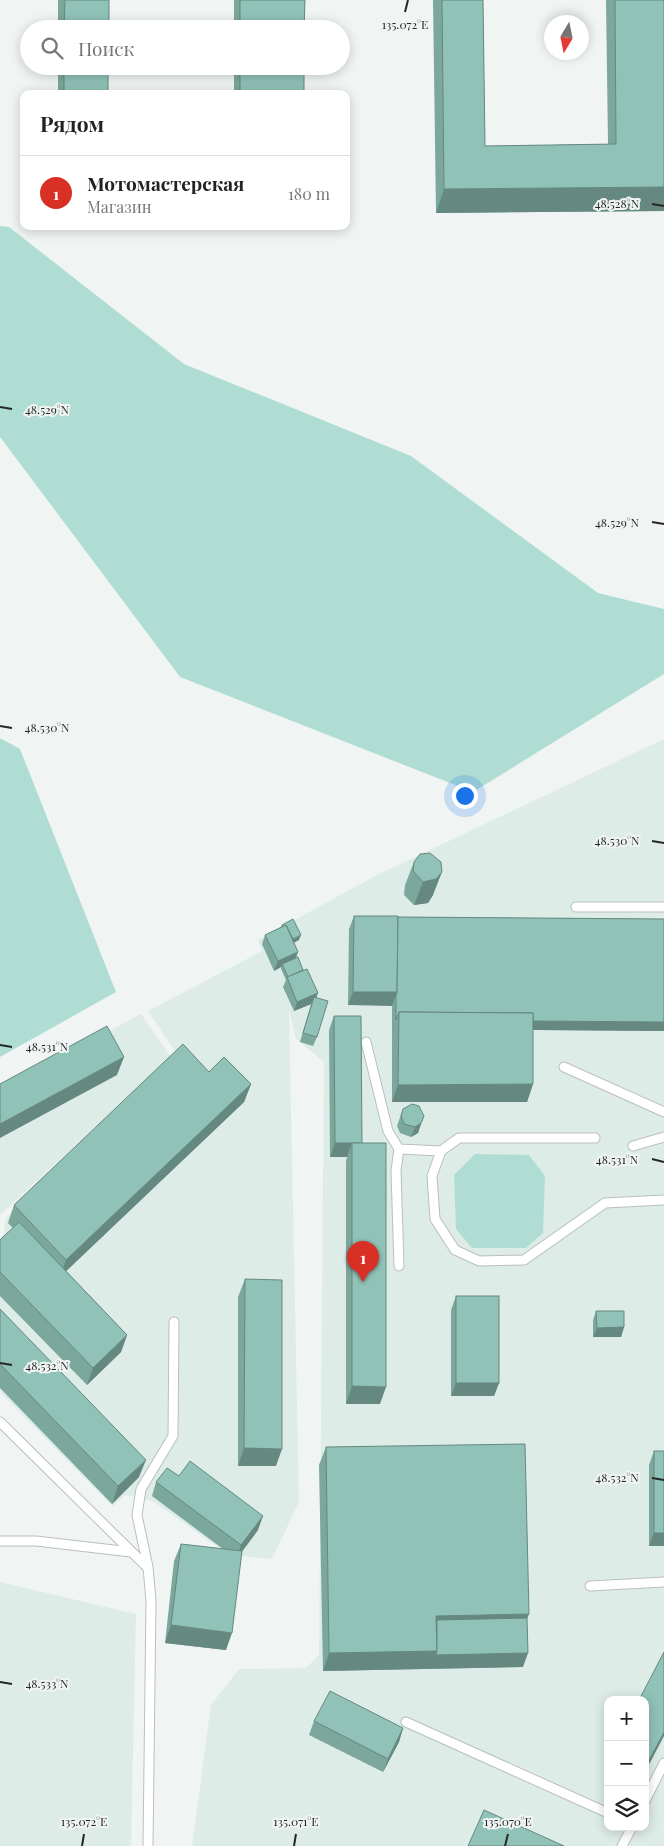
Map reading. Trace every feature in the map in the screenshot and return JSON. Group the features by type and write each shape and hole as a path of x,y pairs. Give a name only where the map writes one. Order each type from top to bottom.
{"lane":[{"path":"576,908 664,907"},
{"path":"366,1042 388,1132 399,1149 396,1172 399,1266"},
{"path":"564,1067 664,1112"},
{"path":"633,1146 664,1137"},
{"path":"595,1138 458,1138 441,1151 432,1176 436,1219 455,1250 479,1261 524,1260 605,1203 664,1200"},
{"path":"399,1149 441,1151"},
{"path":"148,1846 151,1601 148,1567 137,1515 141,1489 173,1436 174,1322"},
{"path":"0,1422 148,1567"},
{"path":"0,1541 36,1541 132,1552"},
{"path":"590,1586 664,1582"},
{"path":"406,1722 604,1811"},
{"path":"649,1793 664,1763"},
{"path":"622,1846 630,1831"}],"shaded area":[{"path":"664,739 664,1846 192,1846 211,1705 239,1669 306,1668 319,1655 324,1062 296,1039 289,1009 299,1502 272,1559 242,1556 237,1561 153,1501 125,1495 113,1507 0,1392 0,1238 4,1234 6,1218 178,1056 148,1011 262,951 258,940 377,875"},
{"path":"141,1014 171,1057 0,1215 0,1089"},
{"path":"0,1582 136,1614 131,1846 0,1846"}],"green space":[{"path":"0,226 9,227 184,364 411,456 598,593 664,609 664,674 473,792 180,677 0,437"},
{"path":"0,738 20,749 116,992 0,1057"},
{"path":"475,1154 529,1155 545,1176 543,1233 526,1248 472,1248 456,1229 454,1175"}],"building":[{"path":"65,0 109,0 109,20 64,20"},
{"path":"240,0 305,0 304,20 240,20"},
{"path":"442,0 483,0 485,146 616,144 615,0 664,0 664,187 444,189"},
{"path":"64,75 108,75 108,90 64,90"},
{"path":"240,75 304,75 304,90 240,90"},
{"path":"430,853 441,862 442,872 436,879 423,882 413,871 414,862 420,854"},
{"path":"354,916 398,916 397,992 353,992"},
{"path":"398,917 664,919 664,1022 533,1021 533,1013 399,1012 396,1020"},
{"path":"293,919 301,935 293,939 286,925 282,927 282,925"},
{"path":"286,925 298,952 278,961 265,935"},
{"path":"298,957 303,970 288,977 282,964"},
{"path":"307,969 318,993 297,1002 287,977"},
{"path":"314,997 328,1001 317,1037 303,1033"},
{"path":"399,1012 533,1013 533,1084 398,1085"},
{"path":"334,1016 361,1016 362,1143 335,1143"},
{"path":"107,1026 124,1057 0,1124 0,1084"},
{"path":"183,1044 209,1072 224,1057 251,1084 66,1260 14,1205"},
{"path":"412,1104 419,1106 424,1116 421,1123 415,1127 404,1124 401,1116 403,1109"},
{"path":"352,1143 386,1143 386,1387 352,1386"},
{"path":"19,1222 127,1335 93,1368 0,1272 0,1240"},
{"path":"245,1279 282,1280 282,1449 244,1448"},
{"path":"456,1296 499,1296 499,1383 456,1383"},
{"path":"0,1309 146,1460 118,1486 0,1364"},
{"path":"596,1311 624,1311 624,1327 597,1328"},
{"path":"525,1444 529,1614 436,1616 437,1651 329,1653 326,1447"},
{"path":"654,1451 664,1451 664,1533 654,1533"},
{"path":"190,1461 263,1516 241,1545 156,1482 167,1468 179,1476"},
{"path":"181,1544 242,1551 232,1633 171,1625"},
{"path":"527,1618 528,1653 436,1655 437,1620"},
{"path":"664,1652 664,1732 649,1760 649,1696 641,1696"},
{"path":"330,1691 403,1728 388,1759 314,1721"},
{"path":"484,1810 564,1846 468,1846"}],"place":[{"name":"Мотомастерская","path":"363,1282"}]}
